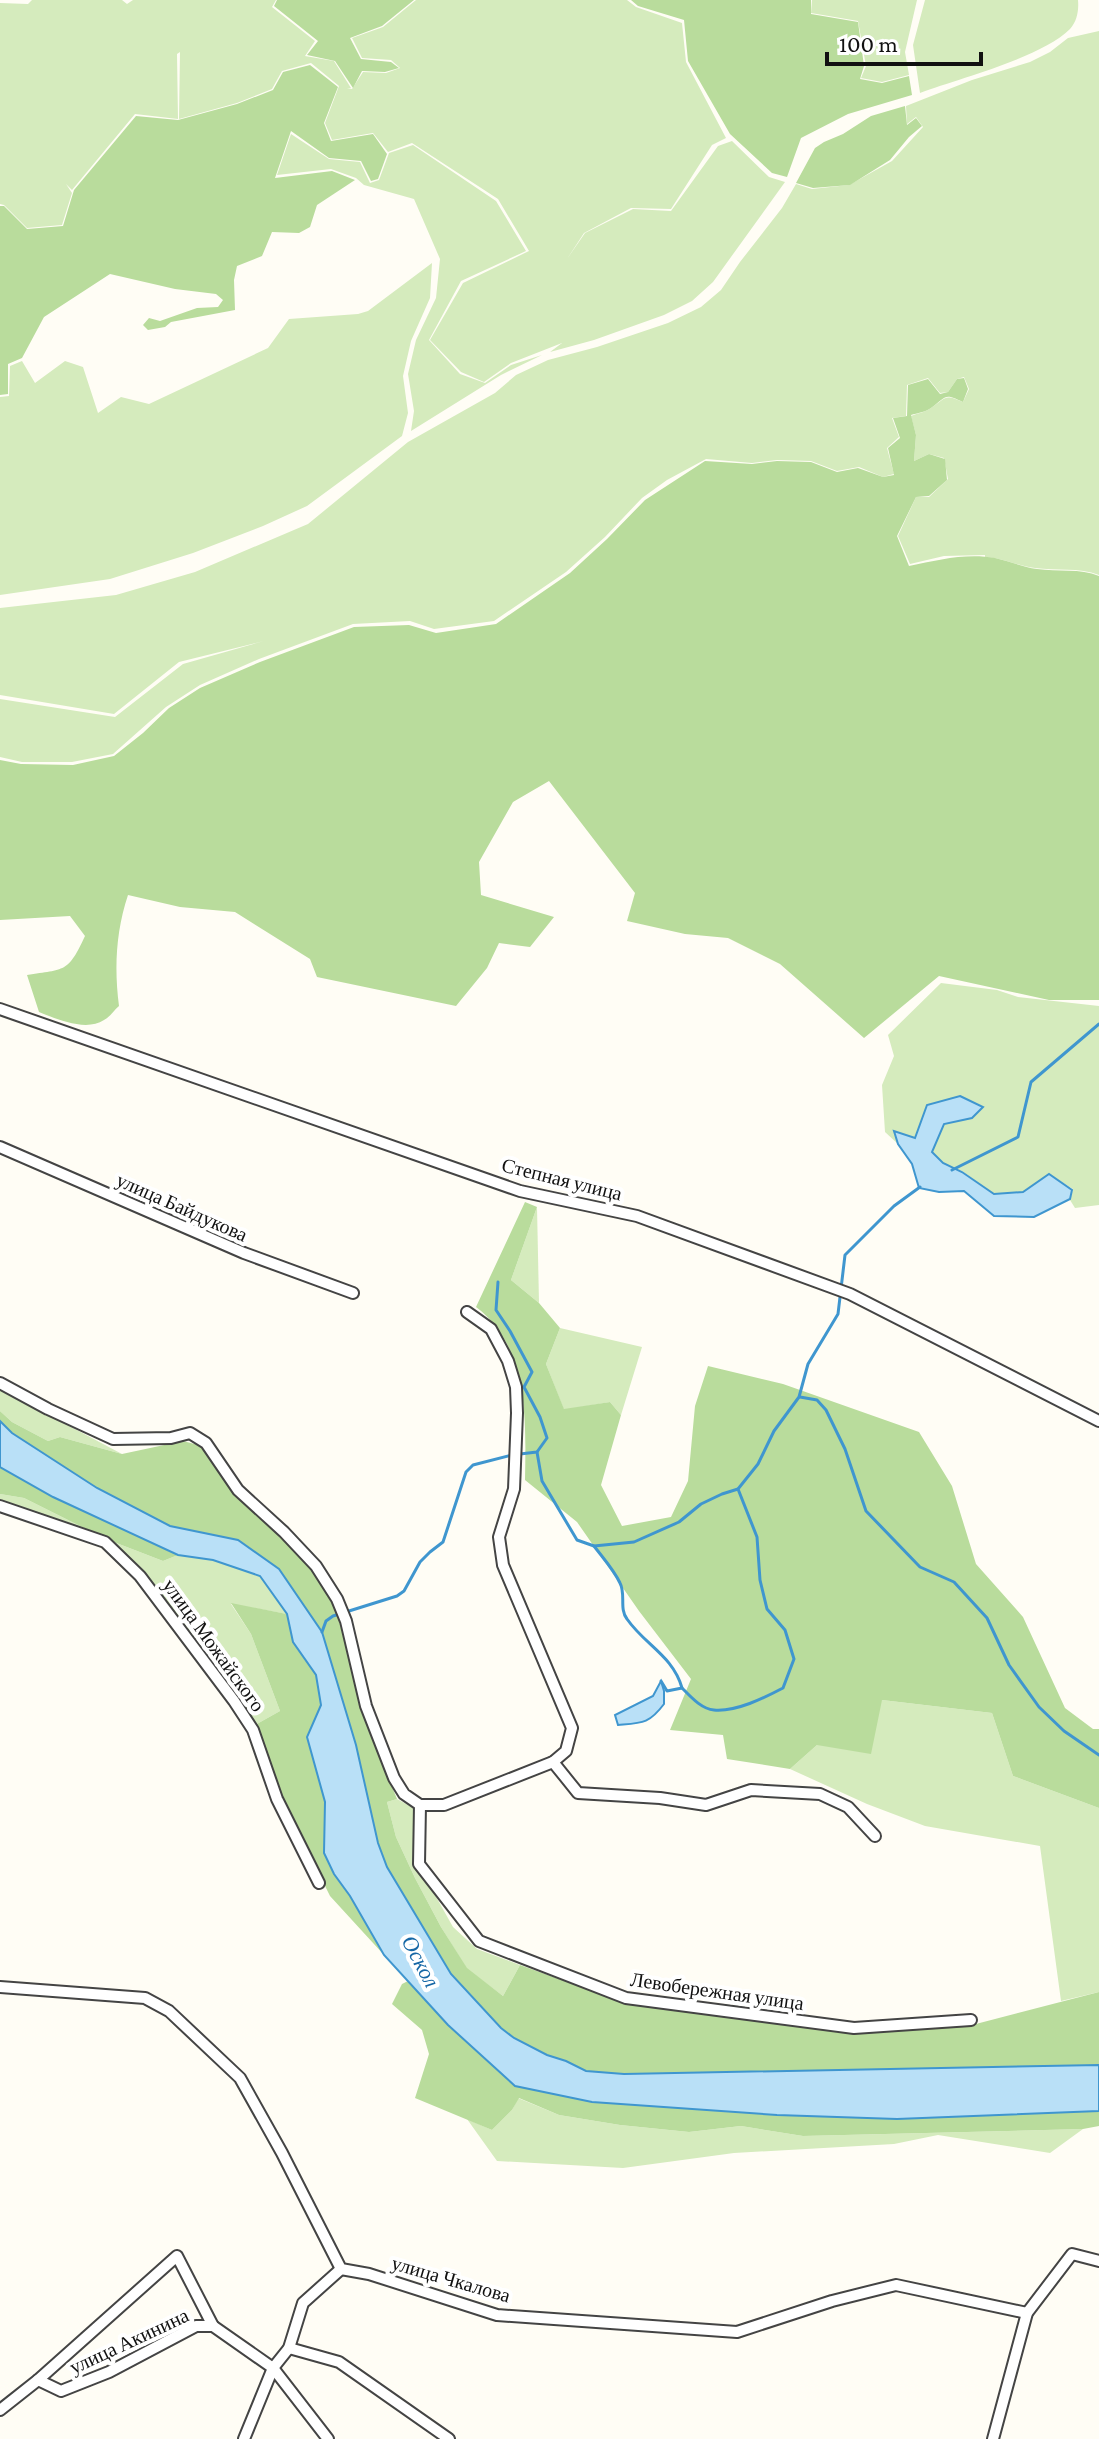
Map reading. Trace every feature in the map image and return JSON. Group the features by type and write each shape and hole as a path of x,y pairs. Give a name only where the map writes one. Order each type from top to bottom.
{"street":[{"name":"Степная улица","path":"0,1009 520,1191 637,1216 834,1287 1099,1421"},
{"name":"улица Байдукова","path":"0,1147 244,1253 353,1293"},
{"path":"0,1383 113,1439 171,1438 190,1433 206,1443 238,1490 316,1566 337,1599 366,1706 394,1778 404,1794 420,1805 444,1805 553,1762 566,1751 572,1728 503,1565 499,1537 514,1489 516,1387 508,1361 491,1329 467,1312"},
{"name":"улица Можайского","path":"0,1506 105,1542 140,1576 253,1730 277,1799 319,1883"},
{"path":"553,1762 578,1793 660,1798 706,1805 751,1790 820,1794 848,1807 875,1836"},
{"name":"Левобережная улица","path":"420,1805 419,1864 479,1941 626,1998 854,2028 971,2020"},
{"path":"0,1987 145,1998 169,2011 240,2078 282,2153 341,2269 303,2303 289,2348 273,2368 244,2439"},
{"path":"993,2439 1027,2313 1072,2254 1099,2261"},
{"path":"0,2410 177,2256 213,2326"},
{"name":"улица Чкалова","path":"341,2269 369,2274 497,2315 737,2332 832,2301 896,2285 1027,2313"},
{"name":"улица Акинина","path":"38,2380 61,2391 109,2372 196,2326 213,2326 273,2368 328,2439"},
{"path":"289,2348 339,2362 449,2439"}],"green space":[{"path":"32,0 122,0 127,4 133,0 276,0 272,7 315,41 305,56 334,61 351,88 347,88 352,89 363,72 386,73 400,68 391,60 362,58 352,38 383,27 416,0 627,0 636,7 682,23 686,62 726,138 712,145 671,209 631,208 584,233 567,259 585,233 633,209 671,211 718,146 732,141 769,177 785,182 713,282 692,301 664,315 550,352 562,343 511,363 484,382 461,372 430,340 463,283 529,251 498,199 412,143 388,152 373,133 332,140 325,123 339,86 311,63 282,71 272,89 237,103 179,119 180,52 177,54 178,119 135,114 72,190 66,184 72,193 62,225 27,228 0,204 0,3 28,4"},
{"path":"277,0 414,0 382,26 350,38 361,59 391,62 399,68 385,72 362,71 353,88 335,61 307,55 318,41 274,6"},
{"path":"631,0 811,0 811,14 858,22 864,66 860,79 882,83 909,76 912,95 848,114 801,138 787,177 772,173 730,134 688,61 684,20 638,6"},
{"path":"812,0 917,0 905,52 909,75 882,82 861,78 866,66 858,21 811,13"},
{"path":"925,0 1078,0 1078,8 1070,29 1040,49 920,93 913,45"},
{"path":"1099,31 1099,575 1029,567 985,555 944,556 910,564 898,536 916,497 929,497 948,479 944,458 929,454 914,461 916,435 911,416 946,398 963,402 969,389 964,377 957,379 948,392 940,393 928,378 907,385 906,416 892,418 899,437 887,448 894,474 883,477 859,467 837,471 811,461 752,463 706,459 642,498 566,572 494,621 434,629 410,621 353,624 200,685 166,707 113,754 72,762 22,762 0,757 0,699 115,717 183,664 264,641 179,662 114,714 0,695 0,608 116,595 195,572 308,524 408,442 495,393 516,375 548,360 668,323 701,307 721,290 782,208 796,184 812,189 849,185 892,161 923,127 916,117 907,124 906,106 972,80 1030,62 1068,38"},
{"path":"310,65 338,87 324,123 331,141 373,134 387,154 378,179 371,181 361,161 329,158 291,131 275,178 332,171 355,180 317,205 310,227 299,233 272,232 262,256 237,266 235,310 171,322 165,327 148,330 143,325 149,318 160,321 197,308 218,307 223,300 216,294 175,289 110,274 44,317 22,358 8,364 8,394 0,395 0,206 4,206 27,229 63,226 74,190 136,116 178,120 237,104 273,90 283,72"},
{"path":"905,106 907,125 916,118 922,126 890,160 850,185 813,188 796,183 815,148 871,116"},
{"path":"291,134 329,159 360,162 370,183 379,180 389,153 413,145 496,201 526,251 461,281 429,340 460,374 485,383 511,365 542,355 501,375 411,431 414,411 408,374 416,340 436,298 440,259 414,199 364,185 356,178 331,169 277,175"},
{"path":"432,263 430,298 411,341 403,376 408,413 402,436 307,506 263,526 193,553 110,579 0,595 0,397 9,396 10,366 22,361 35,383 65,361 83,367 98,413 121,397 149,404 268,348 289,319 368,311"},
{"path":"964,378 968,389 963,402 946,397 929,409 911,415 916,435 914,461 929,454 945,459 947,480 929,496 916,497 897,536 909,566 973,556 995,558 1037,569 1077,571 1099,576 1099,1000 1049,1000 939,976 864,1038 780,964 728,938 685,934 627,921 635,893 549,781 513,802 479,862 481,895 554,917 530,947 499,943 487,968 456,1006 317,977 310,959 235,912 180,907 128,895 117,950 119,1006 106,1019 89,1025 39,1012 27,975 64,967 74,957 85,936 70,916 0,920 0,760 21,764 73,765 114,756 169,708 200,688 354,627 409,625 436,633 496,624 570,573 645,500 705,461 752,464 811,462 837,472 858,468 883,477 894,475 888,448 900,438 893,418 907,416 908,385 928,379 940,394 948,392 957,379"},
{"path":"941,983 997,990 1018,997 1099,1006 1099,1205 1075,1208 1070,1200 1073,1189 1049,1174 1023,1192 994,1194 962,1171 943,1163 932,1152 944,1124 972,1118 983,1107 960,1096 927,1105 915,1138 895,1131 898,1144 885,1132 882,1085 894,1056 888,1035"},
{"path":"525,1202 537,1207 511,1280 539,1303 560,1328 546,1364 564,1409 610,1402 621,1415 601,1485 622,1526 671,1517 688,1481 695,1406 708,1366 783,1384 919,1432 952,1486 976,1564 1023,1617 1065,1708 1093,1729 1099,1729 1099,1808 1013,1776 992,1713 882,1700 871,1754 817,1745 790,1769 727,1759 723,1735 670,1730 691,1679 577,1522 525,1480 524,1409 515,1363 493,1323 476,1307"},
{"path":"537,1207 539,1303 511,1280"},
{"path":"560,1328 642,1347 621,1415 610,1402 564,1410 546,1364"},
{"path":"0,1385 7,1393 122,1454 60,1437 48,1441 12,1422 0,1411"},
{"path":"0,1411 12,1422 48,1441 60,1437 122,1454 183,1441 202,1446 233,1493 282,1537 313,1571 335,1603 361,1711 397,1799 387,1802 396,1837 441,1927 467,1968 503,1996 520,1965 623,2002 856,2032 972,2025 1099,1992 1099,2065 624,2074 586,2071 514,2038 451,1974 387,1867 378,1843 356,1745 322,1632 289,1583 238,1540 170,1526 97,1488 12,1433 0,1421"},
{"path":"0,1467 53,1497 178,1555 163,1561 106,1539 24,1498 0,1494"},
{"path":"0,1494 24,1498 106,1539 0,1503"},
{"path":"106,1539 163,1561 178,1555 213,1560 260,1575 287,1614 231,1604 251,1634 280,1711 255,1725 144,1573"},
{"path":"231,1603 287,1614 293,1642 316,1675 321,1705 307,1737 325,1802 324,1853 384,1955 330,1896 283,1801 255,1725 280,1711 251,1634"},
{"path":"882,1700 992,1713 1013,1776 1099,1808 1099,1992 1061,2001 1040,1846 925,1826 790,1769 817,1745"},
{"path":"397,1799 417,1810 417,1863 453,1927 477,1949 520,1965 503,1996 467,1969 441,1927 396,1837 387,1802"},
{"path":"408,1981 448,2025 515,2086 777,2115 897,2119 1099,2111 1099,2126 1083,2129 803,2136 741,2126 689,2132 559,2115 519,2098 492,2130 415,2098 429,2054 422,2030 392,2004 402,1984"},
{"path":"518,2098 559,2115 689,2132 741,2126 803,2136 1083,2129 1050,2153 938,2135 894,2144 734,2153 623,2168 497,2161 467,2119 492,2130 512,2110"}],"water":[{"path":"960,1096 983,1107 972,1118 944,1124 932,1152 943,1163 994,1194 1023,1192 1049,1174 1072,1190 1070,1199 1034,1217 994,1216 964,1191 939,1192 919,1188 912,1164 898,1144 894,1131 915,1138 927,1105"},
{"name":"Оскол","path":"0,1421 12,1433 97,1488 170,1526 238,1540 279,1569 322,1632 356,1745 378,1843 387,1867 451,1974 514,2038 586,2071 624,2074 1099,2065 1099,2111 897,2119 777,2115 592,2102 515,2086 448,2025 384,1955 334,1874 324,1853 325,1802 307,1737 321,1705 316,1675 293,1642 287,1614 260,1576 213,1560 178,1555 53,1497 0,1467"},
{"path":"661,1681 664,1704 659,1711 644,1721 618,1725 615,1715 653,1696"}],"waterway":[{"path":"952,1170 1018,1137 1031,1082 1099,1024"},
{"path":"537,1452 542,1481 577,1540 594,1546 634,1542 679,1522 701,1504 738,1489 758,1464 774,1431 799,1397 808,1364 838,1314 845,1255 894,1206 920,1187"},
{"path":"498,1282 496,1310 532,1372 524,1387 547,1438 537,1452 520,1454"},
{"path":"800,1397 817,1400 826,1410 845,1449 866,1511 920,1567 954,1582 987,1618 1009,1665 1039,1707 1064,1731 1099,1755"},
{"path":"322,1632 326,1621 333,1616 404,1591 420,1562 443,1542 466,1472 473,1465 512,1455"},
{"path":"682,1688 696,1702 709,1709 740,1707 783,1688 794,1659 785,1630 767,1609 760,1580 757,1537 738,1489"},
{"path":"594,1546 620,1583 627,1619 672,1667 682,1688 667,1691 661,1681"}]}
